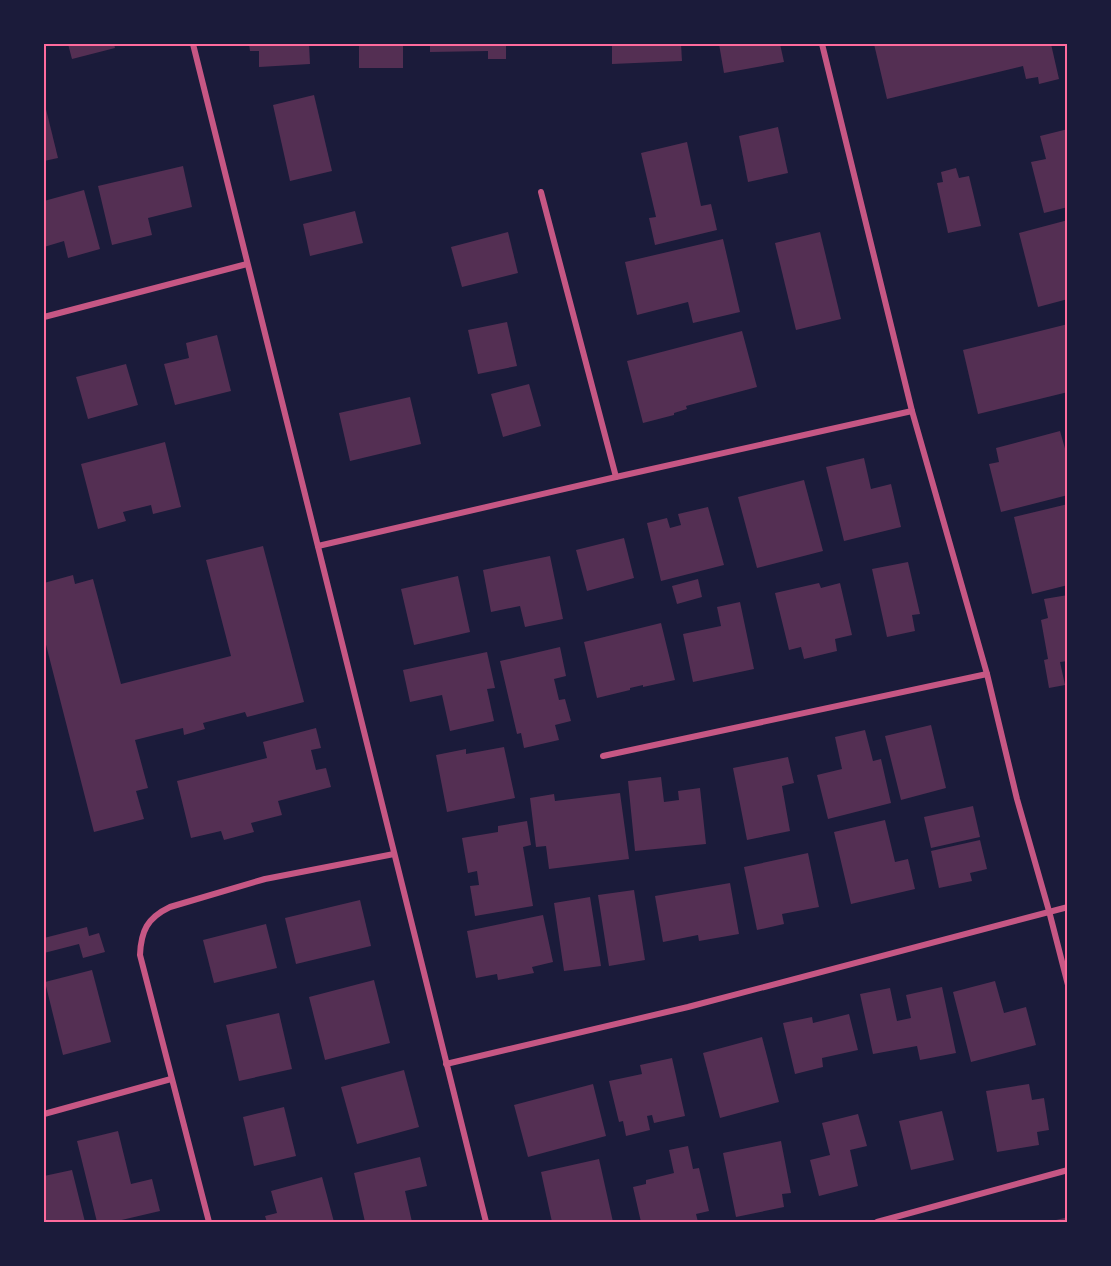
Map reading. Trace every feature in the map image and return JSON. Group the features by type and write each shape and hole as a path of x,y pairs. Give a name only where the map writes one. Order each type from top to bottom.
{"street":[{"path":"193,44 486,1222"},
{"path":"822,44 912,411 987,674 1017,799 1050,911 1068,985"},
{"path":"541,192 616,477"},
{"path":"44,317 248,264"},
{"path":"318,546 912,411"},
{"path":"603,756 987,674"},
{"path":"209,1222 140,955 141,937 148,924 158,913 170,907 265,879 394,854"},
{"path":"447,1064 688,1007 1068,906"},
{"path":"44,1113 171,1079"},
{"path":"877,1222 1068,1170"}],"building":[{"path":"68,44 114,44 115,48 72,59"},
{"path":"249,44 309,44 310,64 259,67 259,51 250,51"},
{"path":"359,44 403,44 403,68 359,68"},
{"path":"430,44 506,44 506,59 488,59 488,51 430,52"},
{"path":"612,44 681,44 682,61 612,64"},
{"path":"719,44 780,44 784,62 724,73"},
{"path":"874,44 1051,44 1059,79 1039,84 1038,77 1026,79 1023,66 887,99"},
{"path":"314,95 332,171 290,181 273,105"},
{"path":"44,101 58,158 44,161"},
{"path":"778,127 788,173 748,182 739,136"},
{"path":"1068,129 1068,207 1044,213 1031,162 1046,159 1040,136"},
{"path":"687,142 701,206 711,204 717,230 655,245 649,218 656,217 641,153"},
{"path":"183,166 192,207 148,218 152,235 112,245 98,186"},
{"path":"956,168 959,178 969,176 981,226 948,233 937,183 943,182 941,172"},
{"path":"84,190 100,249 68,258 64,241 44,247 44,201"},
{"path":"355,211 363,243 310,256 303,224"},
{"path":"1068,220 1068,299 1038,307 1019,233"},
{"path":"508,232 518,273 462,287 451,247"},
{"path":"820,232 841,319 796,330 775,243"},
{"path":"723,239 740,312 693,323 688,302 637,315 625,262"},
{"path":"507,322 517,366 478,374 468,330"},
{"path":"1068,324 1068,392 978,414 963,350"},
{"path":"742,331 757,387 686,406 687,409 674,413 674,415 643,423 627,361"},
{"path":"217,335 231,391 175,405 164,364 189,358 186,343"},
{"path":"126,364 138,405 88,419 76,377"},
{"path":"529,384 541,426 503,437 491,394"},
{"path":"410,397 421,444 350,461 339,413"},
{"path":"1060,431 1068,459 1068,495 1001,512 989,464 999,462 996,448"},
{"path":"165,442 181,507 153,514 151,505 123,512 126,521 98,529 81,464"},
{"path":"864,458 871,489 891,484 901,527 844,541 826,467"},
{"path":"804,480 823,551 757,568 738,497"},
{"path":"1068,504 1068,585 1032,594 1014,517"},
{"path":"708,507 724,565 661,581 647,523 667,518 670,528 681,525 678,514"},
{"path":"624,538 634,578 587,591 576,550"},
{"path":"263,546 304,702 247,717 245,712 203,723 205,729 184,735 183,728 135,740 148,788 136,791 144,819 94,832 44,637 44,583 73,575 75,584 93,579 121,684 231,656 206,560"},
{"path":"550,556 563,619 525,627 520,606 491,612 483,570"},
{"path":"908,562 920,614 912,615 915,631 887,637 872,569"},
{"path":"458,576 470,632 414,645 401,589"},
{"path":"698,579 702,597 677,604 672,586"},
{"path":"819,583 821,588 840,583 852,635 835,639 837,651 804,659 801,647 789,650 775,593"},
{"path":"1068,595 1068,661 1060,662 1065,685 1049,688 1044,660 1048,659 1041,620 1048,618 1044,599"},
{"path":"740,602 754,669 693,682 683,634 721,626 717,607"},
{"path":"661,623 675,680 630,688 630,690 597,698 584,642"},
{"path":"560,647 566,676 554,679 559,700 565,699 571,721 555,725 559,740 524,748 521,733 517,734 500,661"},
{"path":"487,652 495,688 487,689 494,721 450,731 442,695 410,702 403,670"},
{"path":"931,725 946,788 901,800 885,736"},
{"path":"316,728 321,748 311,750 316,770 326,768 331,787 278,801 282,815 251,823 254,832 224,840 221,831 191,838 177,781 267,758 263,742"},
{"path":"865,730 873,761 881,759 891,803 828,819 817,775 842,769 835,737"},
{"path":"504,747 515,798 447,812 436,755 466,749 466,754"},
{"path":"788,757 794,783 782,786 790,831 747,840 733,768"},
{"path":"661,777 664,802 679,800 678,791 700,788 706,844 635,851 628,781"},
{"path":"620,793 629,859 549,869 546,846 536,847 530,798 554,794 555,801"},
{"path":"973,806 980,837 931,848 924,817"},
{"path":"885,820 895,862 908,859 915,889 851,904 834,832"},
{"path":"527,821 531,845 523,847 533,906 475,916 470,886 479,885 477,871 468,873 462,838 498,832 498,826"},
{"path":"980,840 987,869 970,873 972,881 939,888 931,851"},
{"path":"808,853 819,907 782,914 784,924 757,930 744,867"},
{"path":"730,883 739,934 699,941 698,935 663,942 655,896"},
{"path":"634,890 645,960 609,966 598,895"},
{"path":"590,897 601,966 564,971 554,903"},
{"path":"360,900 371,946 296,964 285,918"},
{"path":"543,915 553,962 532,967 534,973 498,980 497,974 476,978 467,931"},
{"path":"266,924 277,968 214,983 203,940"},
{"path":"87,927 89,936 99,933 105,952 83,958 79,944 44,953 44,938"},
{"path":"92,970 111,1042 63,1055 45,982"},
{"path":"374,980 390,1043 325,1060 309,997"},
{"path":"995,981 1004,1013 1026,1007 1036,1045 971,1062 953,992"},
{"path":"942,987 956,1053 920,1060 917,1046 873,1054 860,994 890,988 897,1021 911,1018 906,995"},
{"path":"279,1013 292,1069 239,1081 226,1025"},
{"path":"849,1014 858,1050 822,1058 823,1067 795,1074 783,1023 812,1017 813,1023"},
{"path":"762,1037 779,1102 720,1118 703,1053"},
{"path":"672,1058 685,1116 654,1123 652,1115 647,1116 650,1130 626,1136 623,1121 619,1122 609,1081 642,1074 640,1065"},
{"path":"404,1070 419,1127 357,1144 341,1087"},
{"path":"593,1084 606,1136 528,1157 514,1105"},
{"path":"1029,1084 1032,1100 1044,1098 1049,1130 1037,1132 1039,1145 997,1152 986,1091"},
{"path":"284,1107 296,1156 254,1166 243,1117"},
{"path":"942,1111 954,1160 911,1170 899,1121"},
{"path":"858,1114 867,1146 850,1150 858,1186 819,1196 810,1160 830,1155 822,1123"},
{"path":"118,1131 131,1184 152,1179 160,1211 113,1222 97,1222 77,1141"},
{"path":"781,1141 791,1193 782,1194 784,1207 736,1217 723,1153"},
{"path":"688,1146 693,1169 699,1168 709,1211 696,1214 698,1222 672,1222 671,1220 641,1222 633,1187 646,1184 646,1180 674,1173 669,1150"},
{"path":"420,1157 427,1186 405,1191 412,1222 365,1222 354,1173"},
{"path":"599,1159 613,1222 552,1222 541,1172"},
{"path":"72,1170 85,1222 44,1222 44,1176"},
{"path":"322,1177 334,1222 267,1222 265,1216 277,1213 271,1191"},
{"path":"1068,1217 1068,1222 1048,1222"}]}
